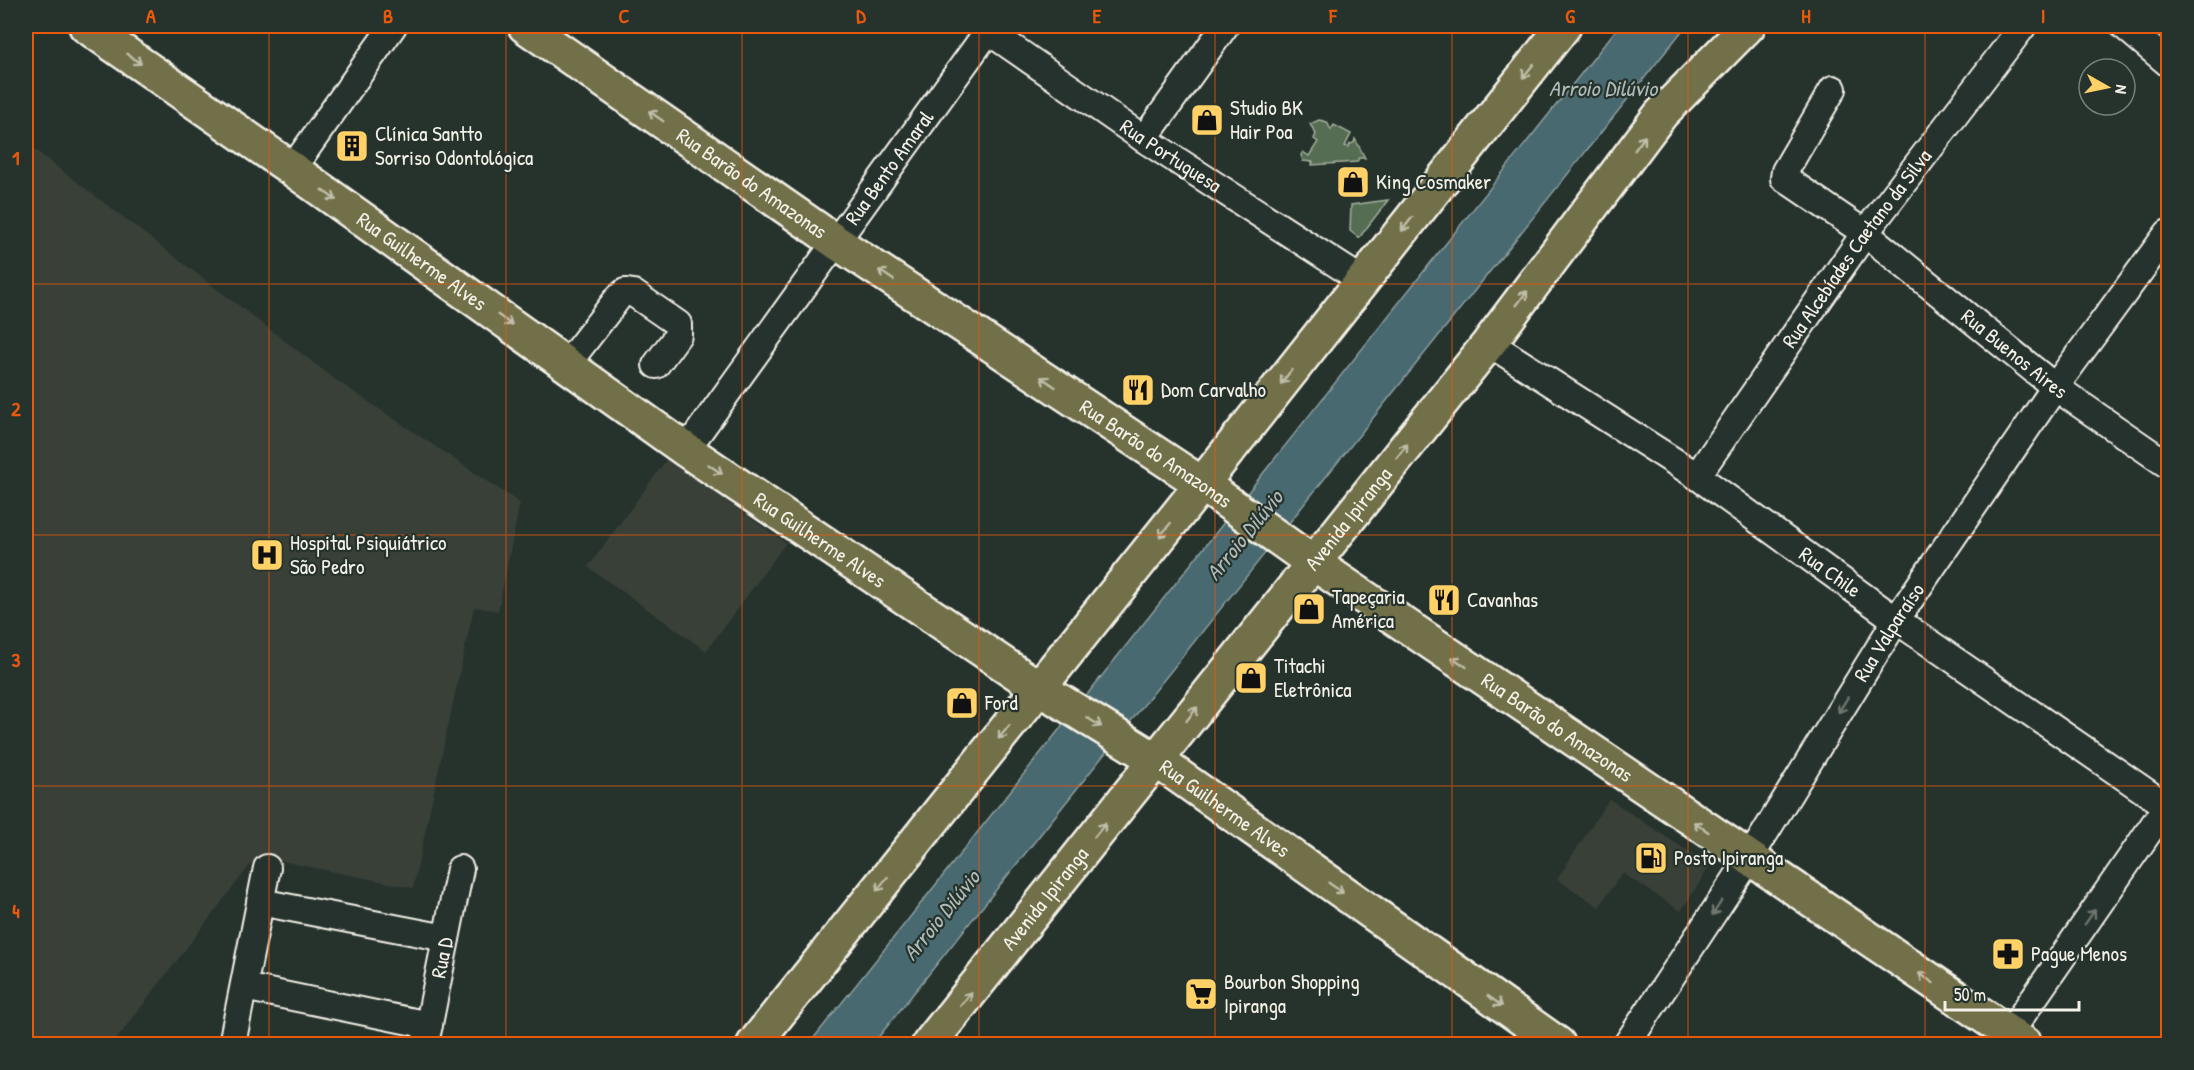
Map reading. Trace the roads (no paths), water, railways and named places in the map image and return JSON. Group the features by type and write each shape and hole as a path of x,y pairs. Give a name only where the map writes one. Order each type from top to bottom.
{"main road":[{"name":"Rua Guilherme Alves","path":"86,26 292,169 686,450 1049,694 1143,752 1558,1044"},
{"name":"Rua Barão do Amazonas","path":"525,26 836,242 1211,491 2012,1041"},
{"path":"754,1044 1049,694 1211,491 1363,280 1564,26"},
{"name":"Avenida Ipiranga","path":"929,1044 1143,752 1300,554 1489,343 1661,114 1748,26"}],"street":[{"path":"292,169 393,26"},
{"path":"1144,139 1225,26"},
{"name":"Rua Alcebíades Caetano da Silva","path":"1697,476 1865,234 2023,26"},
{"path":"2124,26 2169,63"},
{"name":"Rua Bento Amaral","path":"686,450 836,242 984,28"},
{"name":"Rua Portuguesa","path":"984,28 1144,139 1363,280"},
{"name":"Rua Buenos Aires","path":"1833,89 1785,171 1785,178 1865,234 2055,387 2169,465"},
{"name":"Rua Valparaíso","path":"1628,1044 1749,859 1896,620 2055,387 2169,233"},
{"path":"567,364 625,292 633,293 678,324 678,335 656,365"},
{"name":"Rua Chile","path":"1489,343 1697,476 1896,620 2168,806"},
{"path":"2012,1041 2168,806"},
{"path":"232,1044 267,868"},
{"name":"Rua D","path":"427,1035 459,869"},
{"path":"260,902 446,938"},
{"path":"244,987 427,1035"}],"water":[{"name":"Arroio Dilúvio","path":"1619,26 1686,26 873,1044 809,1044"}],"place":[{"name":"Studio BK Hair Poa","path":"1207,120"},
{"name":"Clínica Santto Sorriso Odontológica","path":"352,146"},
{"name":"King Cosmaker","path":"1353,182"},
{"name":"Dom Carvalho","path":"1138,390"},
{"name":"Hospital Psiquiátrico São Pedro","path":"267,555"},
{"name":"Cavanhas","path":"1444,600"},
{"name":"Tapeçaria América","path":"1309,609"},
{"name":"Titachi Eletrônica","path":"1251,678"},
{"name":"Ford","path":"962,703"},
{"name":"Posto Ipiranga","path":"1651,858"},
{"name":"Pague Menos","path":"2008,954"},
{"name":"Bourbon Shopping Ipiranga","path":"1201,994"}]}
